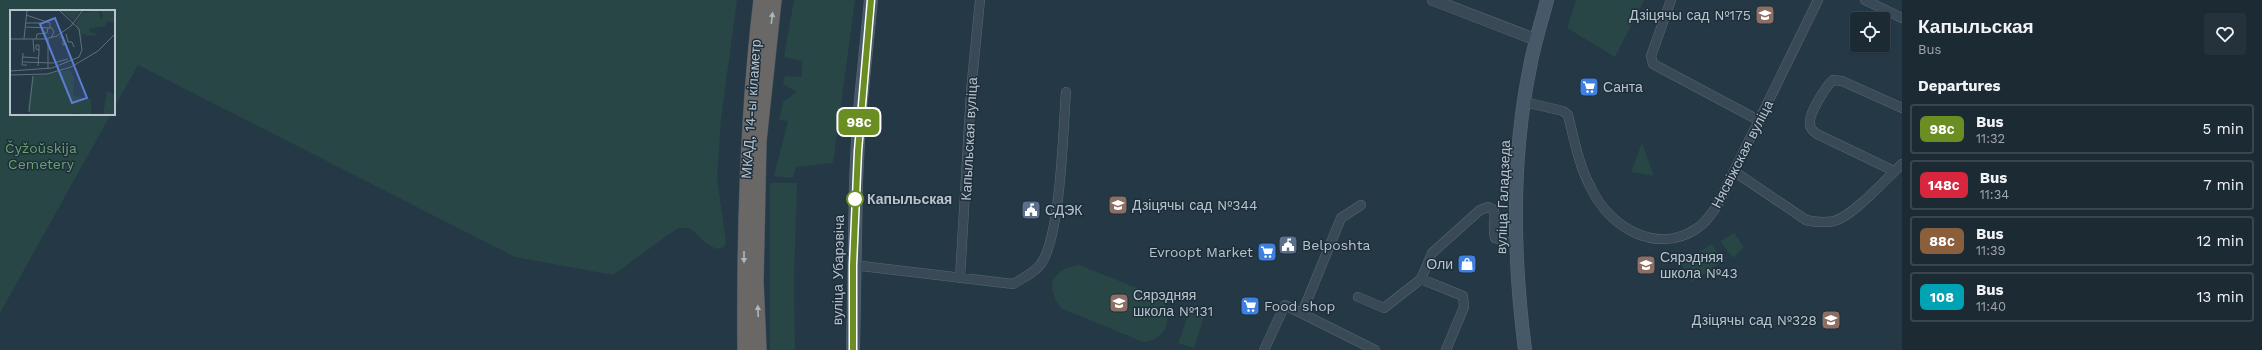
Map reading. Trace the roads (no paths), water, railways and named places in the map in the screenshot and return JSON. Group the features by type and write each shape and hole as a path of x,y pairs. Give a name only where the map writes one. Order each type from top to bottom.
{"highway":[{"name":"МКАД, 14-ы кіламетр","path":"751,218 752,78 761,0"},
{"name":"МКАД, 14-ы кіламетр","path":"751,218 774,0"},
{"path":"745,350 751,218"},
{"path":"751,218 759,350"}],"main road":[{"name":"вуліца Убарэвіча","path":"853,350 853,265 859,120 871,0"},
{"name":"вуліца Галадзеда","path":"1525,350 1512,242 1525,102 1531,62 1547,0"}],"street":[{"name":"Капыльская вуліца","path":"960,278 971,91 980,0"},
{"path":"1433,0 1537,40"},
{"path":"1671,0 1650,56 1653,64 1760,121"},
{"name":"Нясвіжская вуліца","path":"1525,102 1563,111 1568,115 1583,170 1599,203 1620,225 1644,236 1664,240 1684,236 1697,228 1718,204 1818,0"},
{"path":"1865,0 1902,18"},
{"path":"1894,171 1817,134 1811,129 1810,120 1827,85 1833,80 1842,81 1902,108"},
{"path":"853,265 1013,284 1040,266 1048,250 1055,217 1066,92"},
{"path":"1735,172 1806,220 1818,222 1833,221 1846,216 1902,164"},
{"path":"1302,313 1341,218 1361,205"},
{"path":"1358,297 1384,308 1421,279 1432,253 1480,210 1488,207 1494,210 1495,216 1493,231 1495,238 1512,242"},
{"path":"1421,279 1463,296 1464,307 1446,350"},
{"path":"1264,350 1286,305 1375,350"}],"place":[{"name":"Дзіцячы сад №175","path":"1765,15"},
{"name":"Санта","path":"1589,87"},
{"name":"Капыльская","path":"855,199"},
{"name":"Дзіцячы сад №344","path":"1118,205"},
{"name":"СДЭК","path":"1031,210"},
{"name":"Belposhta","path":"1288,245"},
{"name":"Evroopt Market","path":"1267,252"},
{"name":"Оли","path":"1467,264"},
{"name":"Сярэдняя школа №43","path":"1646,265"},
{"name":"Сярэдняя школа №131","path":"1119,303"},
{"name":"Food shop","path":"1250,306"},
{"name":"Дзіцячы сад №328","path":"1831,320"}],"park label":[{"name":"Čyžoŭskija Cemetery","path":"41,156"}]}
